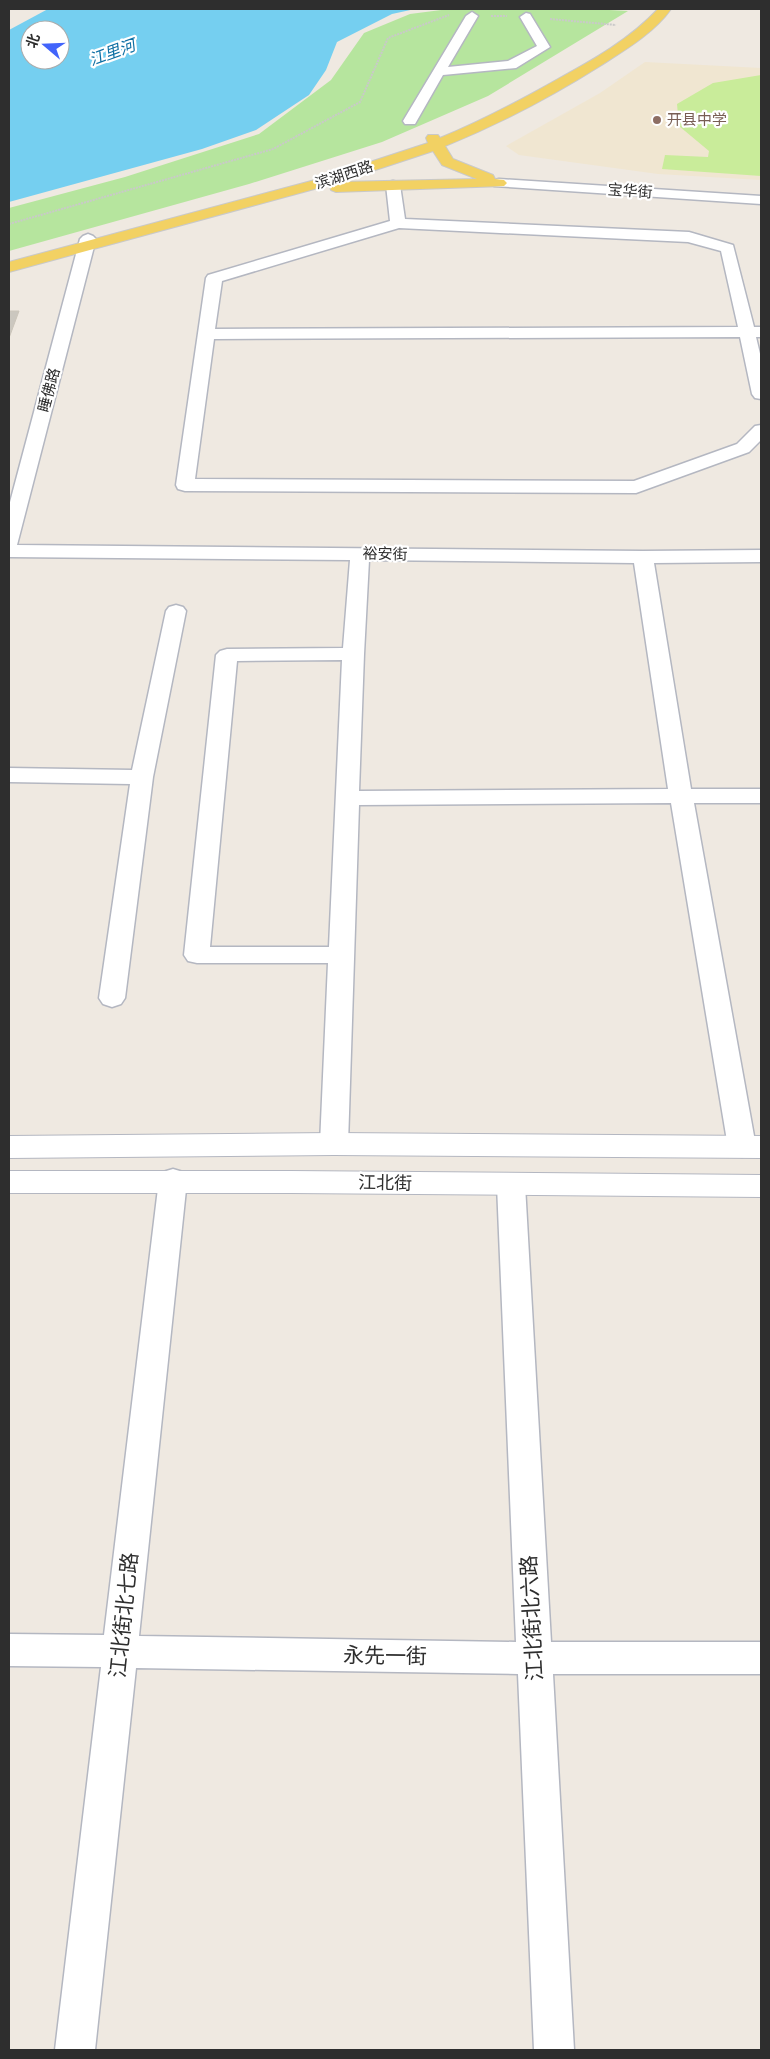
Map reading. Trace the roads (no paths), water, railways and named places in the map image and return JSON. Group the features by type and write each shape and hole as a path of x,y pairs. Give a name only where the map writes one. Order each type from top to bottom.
{"main road":[{"path":"644,20 665,9"},
{"name":"滨湖西路","path":"9,267 326,175 463,132 517,108 585,70 644,20"},
{"name":"滨湖西路","path":"9,261 87,243 307,187 343,176 434,141 516,100 575,68 644,20"},
{"path":"463,132 461,158 499,183"},
{"path":"434,141 446,162 499,183"},
{"path":"326,175 499,183"},
{"path":"307,187 499,183"},
{"path":"9,1147 334,1144 752,1147"},
{"name":"江北街","path":"9,1182 172,1180 511,1185 761,1186"}],"street":[{"path":"410,121 472,16"},
{"path":"439,72 510,65 544,47 526,17"},
{"name":"宝华街","path":"499,183 761,200"},
{"path":"393,185 398,223"},
{"path":"761,394 754,332 728,248 689,237 398,223 214,278 185,485 636,487 743,448 761,430"},
{"name":"睡佛路","path":"9,542 87,243"},
{"path":"206,334 754,332"},
{"name":"裕安街","path":"9,551 643,557 761,556"},
{"path":"334,1144 346,798 360,554"},
{"path":"643,557 681,797 752,1147"},
{"path":"112,998 142,777 176,611"},
{"path":"340,955 197,955 228,656 353,654"},
{"path":"9,775 142,777"},
{"path":"346,798 761,796"},
{"name":"江北街北七路","path":"75,2050 172,1180"},
{"name":"江北街北六路","path":"511,1185 554,2050"},
{"name":"永先一街","path":"9,1650 534,1658 761,1658"}],"water":[{"name":"江里河","path":"48,9 415,9 392,14 337,42 326,70 309,95 256,130 202,149 9,202 9,30 20,24 20,70 70,70 70,20 28,20"}],"place":[{"name":"开县中学","path":"657,120"}]}
